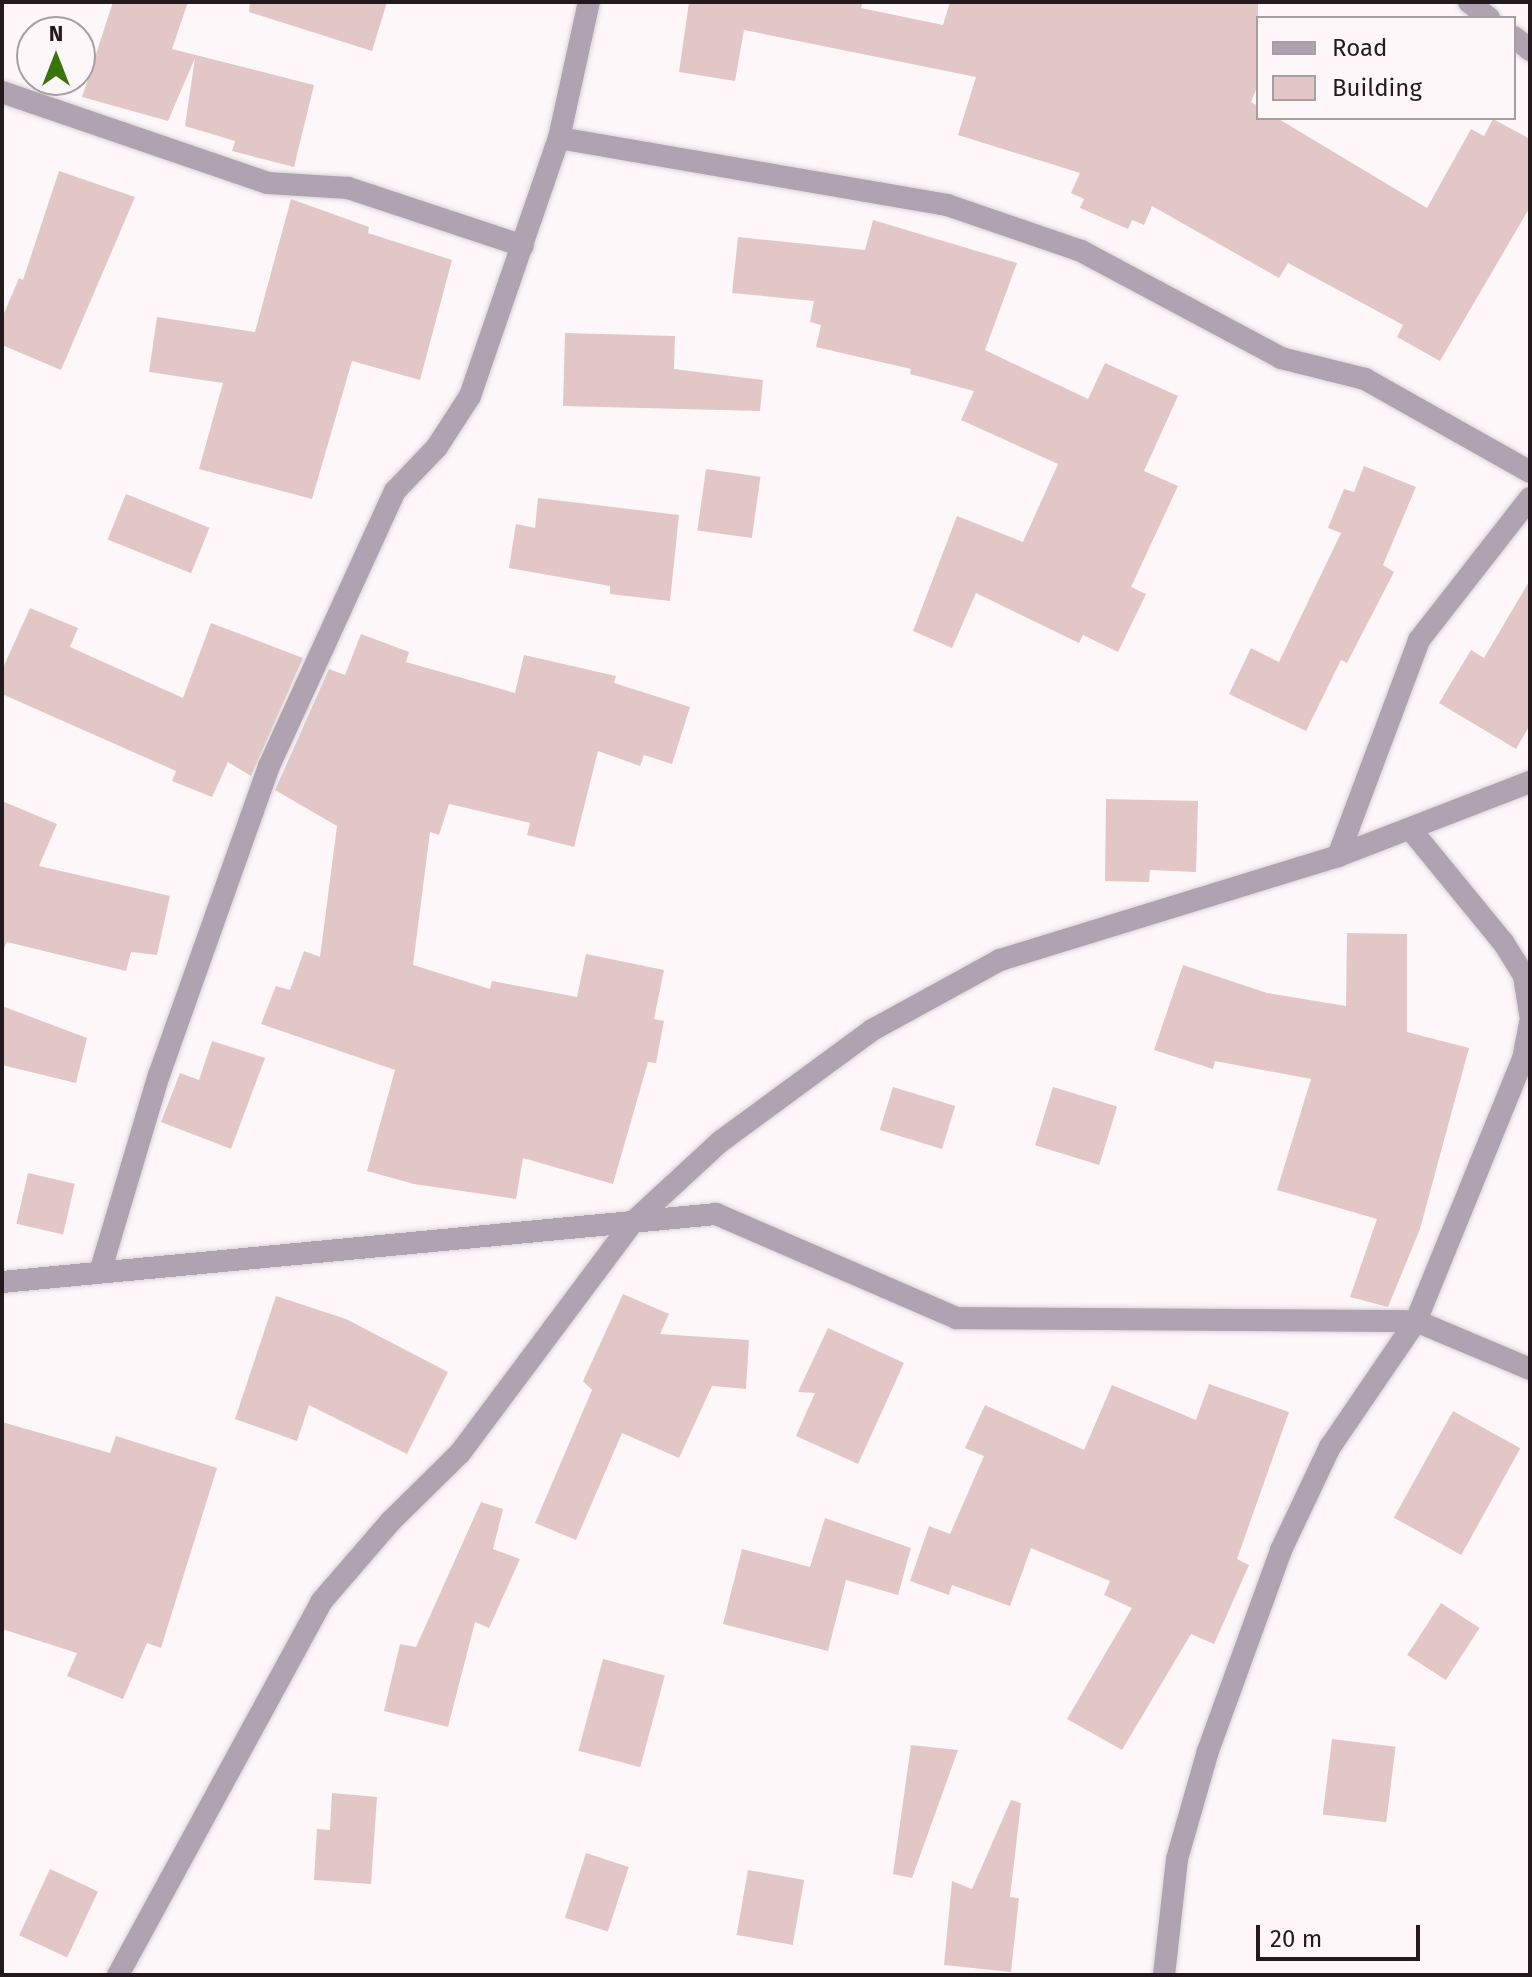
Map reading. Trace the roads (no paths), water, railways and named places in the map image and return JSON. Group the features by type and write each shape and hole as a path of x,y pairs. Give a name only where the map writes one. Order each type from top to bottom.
{"street":[{"path":"101,1269 159,1075 269,766 395,491 437,447 470,396 559,138 589,2"},
{"path":"1469,2 1486,16"},
{"path":"2,92 268,183 348,188 523,246"},
{"path":"559,138 947,205 1081,251 1281,358 1365,379 1530,472"},
{"path":"1338,856 1419,640 1530,498"},
{"path":"118,1975 321,1602 391,1521 460,1453 632,1223 721,1141 917,1002 1000,960 1338,856 1412,831 1530,782"},
{"path":"1412,831 1503,942 1524,976 1530,1015"},
{"path":"1164,1975 1177,1859 1208,1751 1281,1550 1330,1447 1416,1321 1523,1059 1530,1022"},
{"path":"2,1282 101,1269 716,1214 956,1318 1416,1321 1530,1369"}]}
